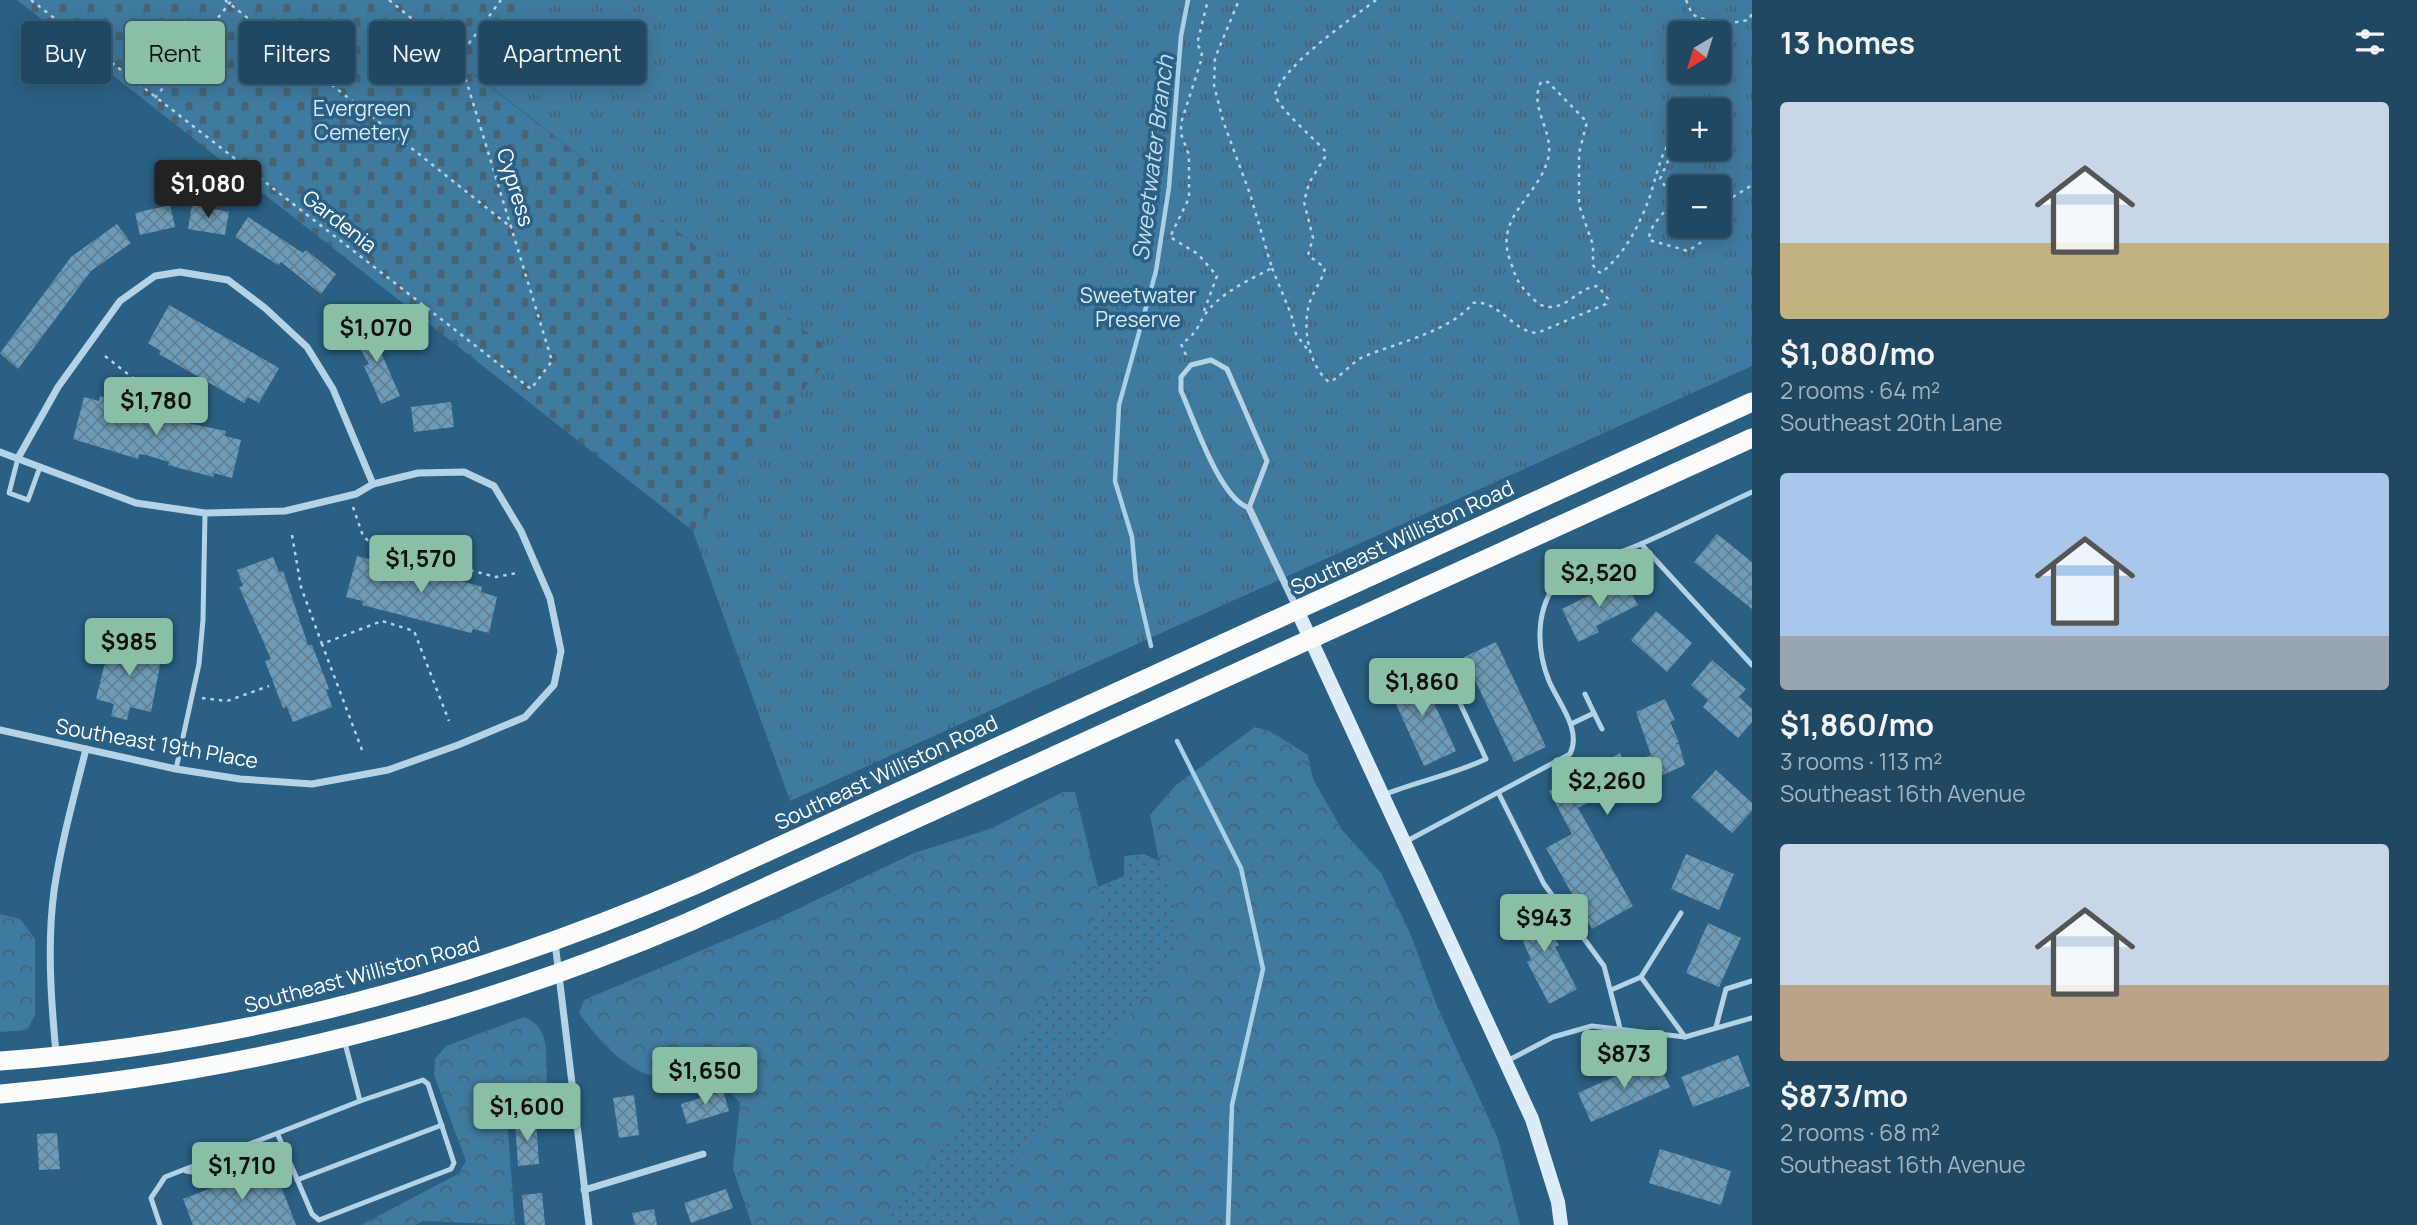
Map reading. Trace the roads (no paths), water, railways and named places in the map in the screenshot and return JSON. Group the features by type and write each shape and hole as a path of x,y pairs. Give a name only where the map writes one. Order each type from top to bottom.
{"highway":[{"name":"Southeast Williston Road","path":"0,1060 56,1057 195,1038 337,1008 436,981 555,942 697,884 1752,402"},
{"path":"0,1094 202,1070 344,1040 559,976 689,922 1752,438"},
{"path":"337,1008 344,1040"}],"main road":[{"path":"1297,610 1532,1119 1558,1202 1561,1225"}],"street":[{"path":"18,458 58,387 120,302 155,276 180,272 228,280 265,308 307,347 333,389 373,484"},
{"name":"Southeast 19th Place","path":"0,452 136,503 205,513 285,510 356,494 373,484 418,473 464,472 494,486 521,531 550,598 561,651 554,685 525,717 388,770 312,784 240,779 176,769 0,730"},
{"path":"1249,508 1297,610"},
{"path":"56,1057 50,1000 54,894 64,838 86,750"},
{"path":"555,942 589,1225"},
{"path":"584,1190 703,1154"}],"lane":[{"path":"1211,360 1227,369 1267,461 1249,508 1239,504 1221,479 1181,391 1181,377 1191,365 1211,360"},
{"path":"18,458 9,493 28,500 40,467"},
{"path":"1405,842 1570,754 1575,743 1571,724 1561,709 1542,664 1539,621 1556,584 1586,565 1641,544 1752,492"},
{"path":"176,769 199,664 204,620 205,513"},
{"path":"1641,544 1752,665"},
{"path":"1383,795 1434,775 1451,775 1486,759 1444,669"},
{"path":"1585,695 1601,729"},
{"path":"1571,724 1594,713"},
{"path":"1499,794 1544,884 1604,966 1620,1028"},
{"path":"1611,990 1641,977 1681,913"},
{"path":"1641,977 1685,1037"},
{"path":"1716,1027 1726,989 1752,981"},
{"path":"1505,1062 1573,1030 1592,1026 1685,1037 1752,1018"},
{"path":"344,1040 360,1101"},
{"path":"160,1225 151,1198 165,1177 360,1101 423,1080 428,1084 454,1163 451,1169 319,1220 312,1214 278,1135"},
{"path":"297,1180 442,1125"},
{"path":"234,1170 258,1142"},
{"path":"183,1170 214,1176 221,1174"}],"waterway":[{"name":"Sweetwater Branch","path":"1151,646 1136,581 1132,537 1115,481 1119,405 1156,271 1169,187 1181,36 1188,0"},
{"name":"Sweetwater Branch","path":"1177,741 1241,868 1263,969 1232,1105 1228,1225"}],"park label":[{"name":"Evergreen Cemetery","path":"362,120"},
{"name":"Sweetwater Preserve","path":"1138,307"}]}
